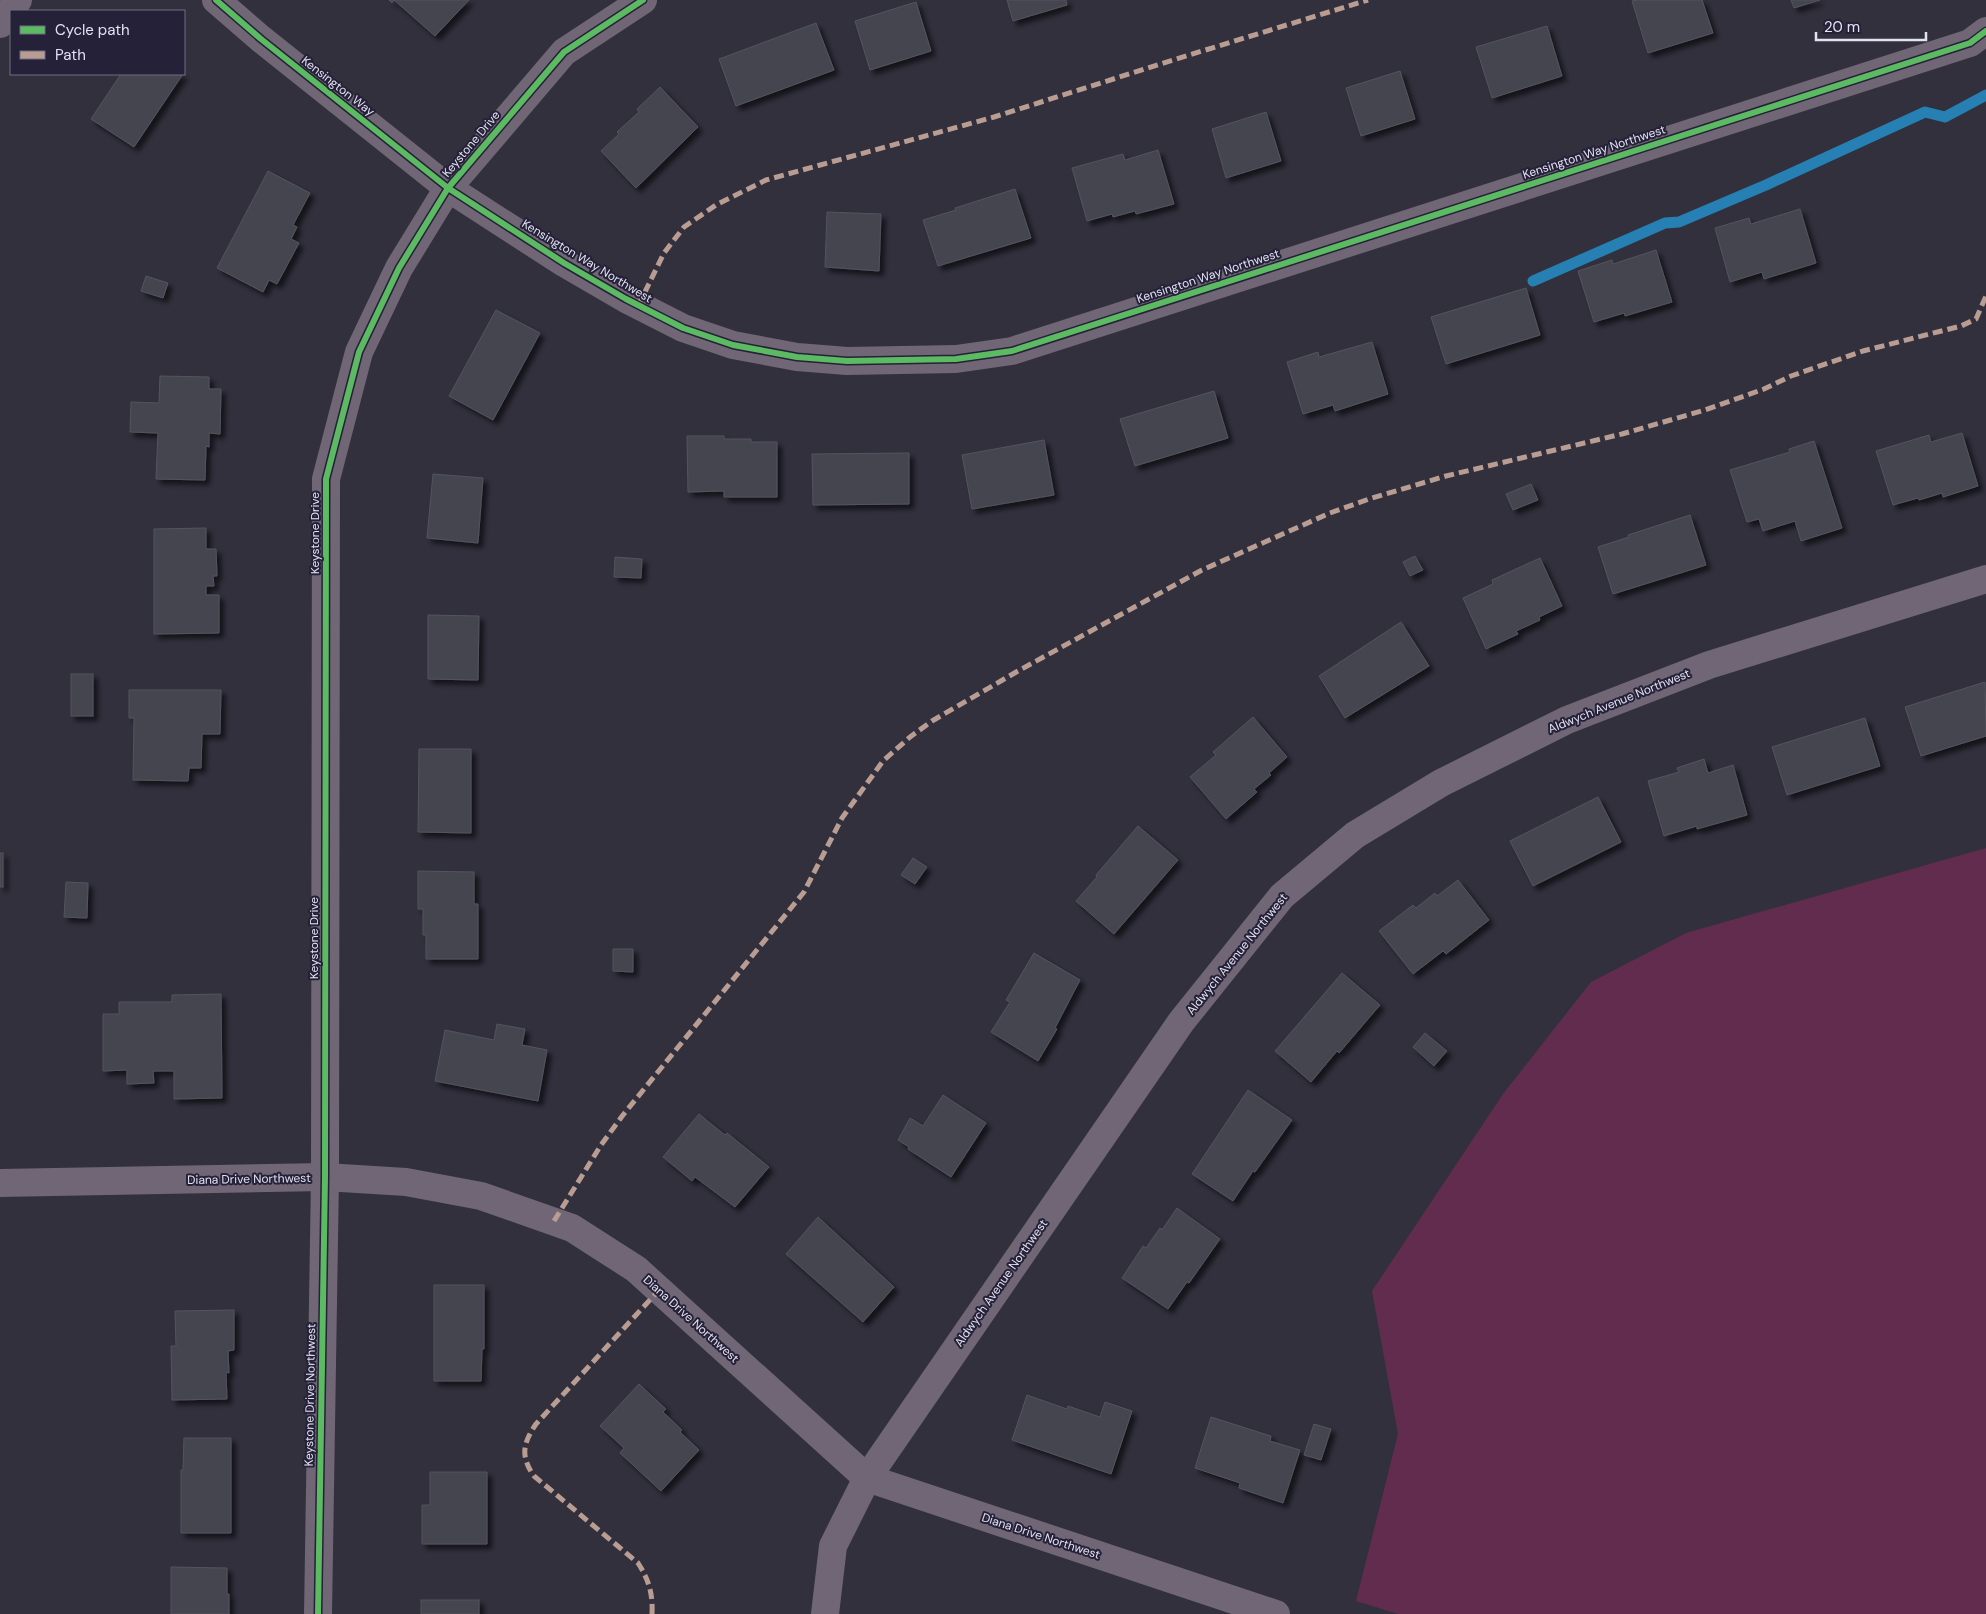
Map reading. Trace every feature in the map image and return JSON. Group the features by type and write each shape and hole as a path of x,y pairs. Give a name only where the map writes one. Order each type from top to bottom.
{"street":[{"name":"Kensington Way","path":"216,0 261,39 448,188"},
{"name":"Keystone Drive","path":"325,1177 326,479 359,352 399,268 448,188 564,52 643,0"},
{"path":"0,24 10,11"},
{"name":"Kensington Way Northwest","path":"448,188 564,263 626,299 683,328 733,345 797,358 847,361 956,359 1012,350 1970,43 1986,31"},
{"name":"Aldwych Avenue Northwest","path":"825,1614 833,1546 867,1478 1181,1022 1282,896 1355,835 1441,783 1567,720 1709,665 1986,579"},
{"name":"Diana Drive Northwest","path":"0,1183 325,1177 406,1182 481,1196 572,1228 636,1269 867,1478 1276,1614"},
{"name":"Keystone Drive Northwest","path":"318,1614 325,1177"}],"shaded area":[{"path":"1986,848 1986,1614 1398,1614 1356,1601 1398,1434 1372,1291 1503,1094 1591,982 1686,933"}],"building":[{"path":"394,0 469,0 435,36"},
{"path":"1007,0 1066,0 1067,5 1013,21"},
{"path":"1702,0 1713,33 1648,53 1632,1"},
{"path":"1791,0 1820,0 1794,8"},
{"path":"916,2 931,51 870,70 855,21"},
{"path":"816,23 834,70 736,106 719,59"},
{"path":"1547,26 1562,76 1492,98 1476,47"},
{"path":"1400,71 1415,119 1361,136 1346,88"},
{"path":"120,75 182,75 134,147 91,119"},
{"path":"660,87 698,127 636,188 601,151 619,134 617,132 639,112 637,109"},
{"path":"1266,112 1281,161 1226,178 1212,129"},
{"path":"1158,150 1174,204 1136,214 1135,211 1113,217 1112,214 1087,221 1072,168 1123,154 1125,160"},
{"path":"268,171 310,193 293,225 297,227 291,239 299,243 277,284 269,280 263,292 217,268"},
{"path":"1015,189 1031,238 938,266 923,220"},
{"path":"1800,209 1816,263 1764,279 1762,272 1730,282 1715,228 1749,218 1751,224"},
{"path":"827,212 881,214 879,271 825,267"},
{"path":"1656,250 1672,302 1625,316 1624,313 1594,322 1578,271 1612,260 1613,264"},
{"path":"146,276 168,283 163,298 141,291"},
{"path":"1526,288 1540,335 1446,364 1431,317"},
{"path":"496,310 540,333 493,420 449,396"},
{"path":"1372,342 1388,394 1335,411 1333,405 1303,414 1287,362 1318,352 1319,357"},
{"path":"160,376 209,377 209,389 221,389 220,434 209,433 209,447 206,446 205,480 156,479 158,433 130,432 131,402 159,403"},
{"path":"1214,391 1228,438 1135,466 1120,419"},
{"path":"1962,433 1978,486 1943,497 1942,493 1893,505 1876,451 1929,435 1931,442"},
{"path":"687,436 724,436 724,439 751,439 751,442 777,442 777,497 724,497 724,491 688,492"},
{"path":"1044,440 1054,495 972,509 962,455"},
{"path":"1814,441 1842,528 1801,541 1795,521 1763,531 1759,519 1747,522 1730,470 1790,452 1789,449"},
{"path":"909,453 909,504 813,505 812,454"},
{"path":"433,474 483,478 478,543 427,538"},
{"path":"1531,484 1538,500 1513,510 1506,494"},
{"path":"1690,515 1706,565 1613,594 1598,547"},
{"path":"206,528 206,549 216,549 217,576 213,576 214,586 206,586 206,595 219,595 219,633 154,634 154,529"},
{"path":"1415,556 1423,570 1410,576 1403,562"},
{"path":"615,557 642,559 641,578 614,577"},
{"path":"1540,558 1562,606 1539,617 1540,620 1516,631 1518,634 1486,649 1463,598 1493,584 1492,580"},
{"path":"428,615 479,616 478,680 428,679"},
{"path":"1401,622 1429,666 1345,718 1319,676"},
{"path":"71,674 93,674 93,716 71,716"},
{"path":"1985,682 1986,736 1921,756 1905,707"},
{"path":"129,690 221,690 220,734 202,734 201,768 189,768 188,781 133,780 134,718 129,718"},
{"path":"1253,717 1287,757 1269,773 1271,775 1254,789 1257,792 1226,819 1190,777 1216,755 1213,752"},
{"path":"1865,718 1880,766 1787,795 1772,747"},
{"path":"419,749 471,749 471,833 418,832"},
{"path":"1704,759 1708,773 1733,765 1747,815 1697,829 1697,826 1664,836 1648,781 1679,772 1677,768"},
{"path":"1598,797 1621,842 1533,886 1510,841"},
{"path":"1138,826 1178,860 1114,934 1076,901"},
{"path":"0,853 3,853 3,887 0,887"},
{"path":"913,858 927,867 915,884 901,875"},
{"path":"418,871 474,872 474,904 478,904 478,959 426,959 426,935 423,935 423,909 418,909"},
{"path":"1458,880 1489,920 1446,954 1443,951 1413,974 1379,931 1413,905 1416,908 1435,893 1437,896"},
{"path":"66,882 88,883 87,918 64,917"},
{"path":"613,949 633,949 633,972 613,971"},
{"path":"1034,953 1080,980 1055,1028 1057,1029 1038,1061 991,1032 1010,1002 1006,1000"},
{"path":"1342,973 1380,1005 1311,1082 1275,1051"},
{"path":"221,994 222,1098 174,1099 174,1071 153,1071 154,1083 127,1084 127,1070 103,1071 103,1014 119,1014 119,1002 172,1002 172,995"},
{"path":"497,1024 525,1029 522,1045 547,1050 538,1101 435,1081 445,1030 494,1040"},
{"path":"1425,1033 1447,1051 1434,1066 1413,1047"},
{"path":"1248,1090 1292,1120 1233,1201 1192,1174"},
{"path":"943,1095 986,1123 951,1177 908,1149 909,1147 898,1140 910,1118 923,1126"},
{"path":"699,1114 725,1135 727,1133 769,1167 735,1207 695,1177 692,1181 663,1157"},
{"path":"1177,1208 1220,1239 1168,1309 1122,1278 1143,1246 1146,1248 1160,1228 1162,1230"},
{"path":"818,1217 894,1287 863,1322 786,1254"},
{"path":"434,1285 484,1285 484,1349 482,1349 481,1381 434,1381"},
{"path":"234,1310 234,1350 228,1351 229,1373 226,1372 227,1399 172,1400 171,1346 176,1346 175,1311"},
{"path":"639,1384 666,1409 663,1412 699,1450 661,1491 620,1453 624,1448 600,1426"},
{"path":"1027,1395 1067,1409 1068,1406 1100,1417 1105,1402 1132,1411 1111,1474 1012,1440"},
{"path":"1211,1417 1271,1436 1270,1441 1300,1450 1283,1503 1239,1488 1240,1483 1195,1468"},
{"path":"1314,1424 1331,1429 1321,1460 1304,1455"},
{"path":"184,1438 231,1438 231,1533 181,1533 181,1470 183,1470"},
{"path":"430,1472 487,1472 487,1544 422,1544 422,1505 430,1505"},
{"path":"171,1567 227,1568 229,1614 171,1614"},
{"path":"421,1600 479,1600 479,1614 421,1614"}],"waterway":[{"path":"1533,281 1665,223 1679,222 1766,185 1925,112 1945,117 1986,95"}],"marked path":[{"path":"638,306 664,253 684,227 716,205 766,180 994,117 1368,0"},
{"path":"554,1221 601,1145 623,1115 804,892 842,818 883,761 910,737 932,721 1018,671 1202,570 1330,513 1446,476 1622,434 1705,410 1764,389 1791,376 1863,351 1961,326 1976,319 1986,296"},
{"path":"652,1614 652,1600 649,1587 638,1563 534,1476 527,1462 525,1450 528,1437 536,1424 659,1290"}],"cycle path":[{"path":"216,0 261,39 448,188 564,263 626,299 683,328 733,345 797,357 847,361 956,359 1012,351 1970,43 1986,31"},
{"path":"318,1614 325,1177 326,479 359,352 399,268 448,188 564,52 643,0"}]}
